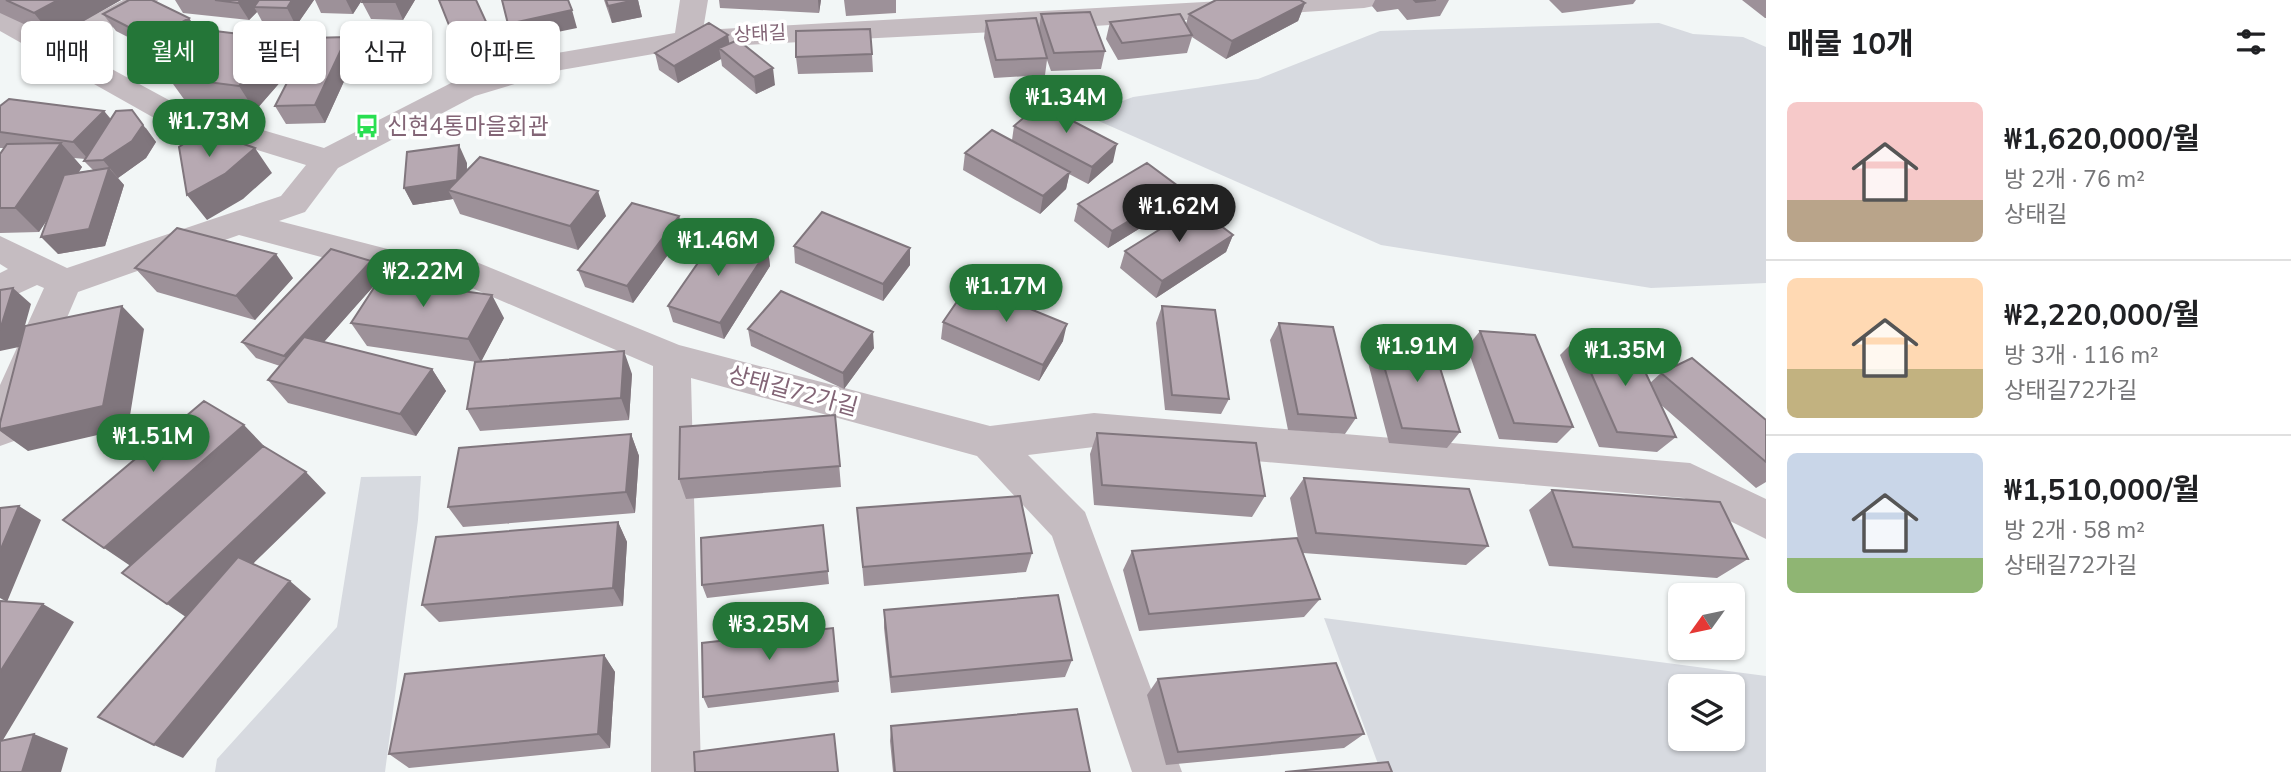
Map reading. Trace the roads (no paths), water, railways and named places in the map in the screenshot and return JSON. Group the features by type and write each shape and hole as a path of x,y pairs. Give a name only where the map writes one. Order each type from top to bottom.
{"street":[{"path":"104,21 144,0"},
{"path":"688,39 694,0"},
{"name":"상태길","path":"327,160 464,89 557,62 688,39 1049,21 1364,0"},
{"path":"0,20 21,31"},
{"path":"0,289 242,224 293,204 327,160 167,112 113,82"},
{"name":"상태길72가길","path":"242,224 407,267 447,263 672,358 990,443"},
{"path":"0,249 51,276"},
{"path":"0,429 37,351 51,276"},
{"path":"672,358 676,772"},
{"path":"990,443 1094,430 1690,481 1766,520"},
{"path":"990,443 1070,525 1157,772"}],"place":[{"name":"신현4통마을회관","path":"367,126"}]}
